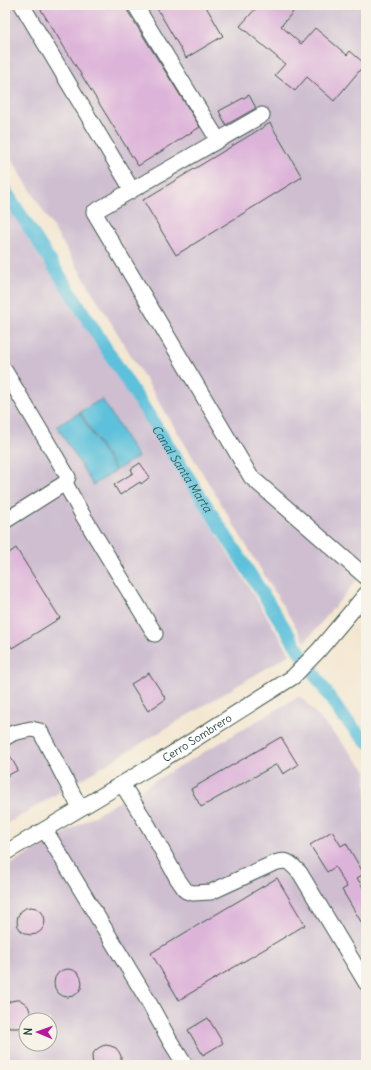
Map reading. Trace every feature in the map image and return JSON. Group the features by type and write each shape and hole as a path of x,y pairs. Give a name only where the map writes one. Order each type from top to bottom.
{"street":[{"path":"22,5 132,190"},
{"path":"135,5 218,140"},
{"path":"262,115 94,212 251,477 366,576"},
{"path":"5,371 68,477 65,483 5,521"},
{"path":"65,483 82,514 155,634"},
{"name":"Cerro Sombrero","path":"5,853 162,760 293,677 315,655 366,594"},
{"path":"5,738 13,733 31,729 40,731 80,808"},
{"path":"122,784 186,891 194,893 211,892 272,864 282,861 289,862 300,873 366,983"},
{"path":"45,830 185,1065"}],"shaded area":[{"path":"5,5 366,5 366,569 305,642 5,148"},
{"path":"5,191 290,654 5,825"},
{"path":"300,696 366,770 366,1065 5,1065 5,868"}],"water":[{"path":"102,399 138,457 116,470 80,412"},
{"path":"79,413 115,471 93,485 57,426"}],"building":[{"path":"38,5 126,5 127,10 200,127 138,166"},
{"path":"155,5 205,5 223,36 186,58"},
{"path":"259,5 299,5 281,26 301,44 315,28 347,55 350,51 365,64 334,101 307,77 295,91 275,75 285,64 240,26"},
{"path":"249,95 256,108 226,125 219,111"},
{"path":"270,123 302,177 176,255 143,200"},
{"path":"140,463 150,477 141,484 140,482 120,495 114,485 133,473 131,469"},
{"path":"16,548 60,618 12,648 5,637 5,556"},
{"path":"149,673 166,699 148,711 131,684"},
{"path":"281,737 298,765 283,774 277,764 201,807 191,789"},
{"path":"5,747 18,770 5,777"},
{"path":"332,831 341,846 346,843 364,874 357,878 366,892 366,930 342,890 347,887 335,867 327,872 310,845"},
{"path":"277,878 305,925 179,1000 151,953"},
{"path":"31,907 37,908 41,911 44,915 44,927 41,931 37,934 31,935 25,934 21,931 18,927 17,921 18,915 21,911 25,908"},
{"path":"68,969 78,973 82,983 78,993 68,997 58,993 54,983 58,973"},
{"path":"20,1000 28,1006 30,1011 18,1012 18,1028 10,1028 5,1023 5,1004 11,1001"},
{"path":"208,1018 223,1043 203,1055 188,1030"},
{"path":"106,1045 116,1048 119,1052 121,1056 121,1065 93,1065 92,1057 94,1052"}],"waterway":[{"name":"Canal Santa Marta","path":"5,190 298,649 340,713 366,742"}]}
